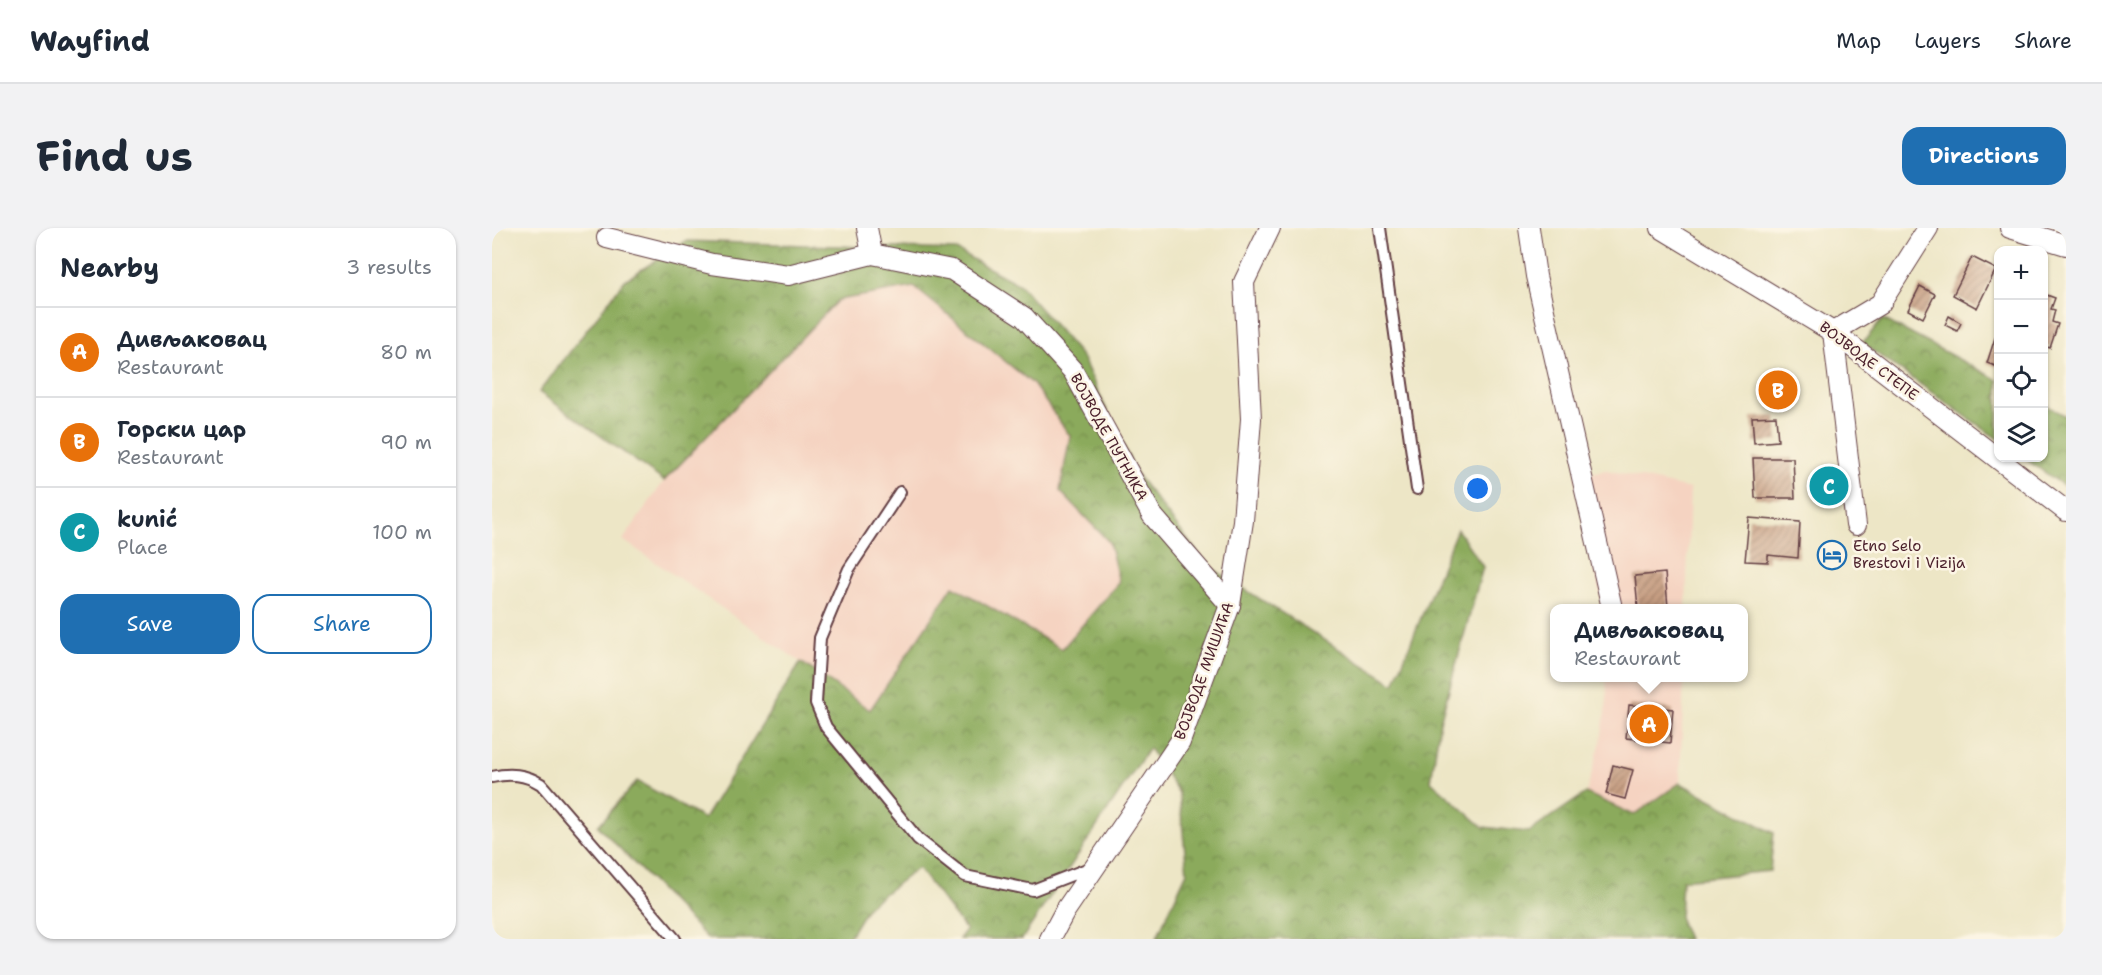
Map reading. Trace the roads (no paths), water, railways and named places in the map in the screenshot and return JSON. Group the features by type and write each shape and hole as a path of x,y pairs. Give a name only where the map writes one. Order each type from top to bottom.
{"street":[{"path":"867,228 872,254"},
{"name":"ВОЈВОДЕ МИШИЋА","path":"1050,939 1065,911 1180,742 1230,605 1243,520 1251,418 1244,282 1270,228"},
{"path":"1529,228 1536,276 1611,604"},
{"name":"ВОЈВОДЕ СТЕПЕ","path":"1661,228 1833,332 2066,511"},
{"path":"1856,525 1833,332 1880,304 1928,228"},
{"path":"2010,228 2066,245"},
{"name":"ВОЈВОДЕ ПУТНИКА","path":"607,238 712,264 788,275 872,254 952,270 1024,317 1073,371 1152,515 1230,605"}],"lane":[{"path":"1380,228 1417,489"},
{"path":"900,492 849,569 820,638 816,703 826,727 918,839 965,876 1033,890 1098,865"},
{"path":"492,777 506,774 528,777 541,784 675,939"}],"place":[{"name":"Горски цар","path":"1778,390"},
{"name":"kunić","path":"1829,486"},
{"name":"Etno Selo Brestovi i Vizija","path":"1832,555"},
{"name":"Дивљаковац","path":"1649,724"}]}
